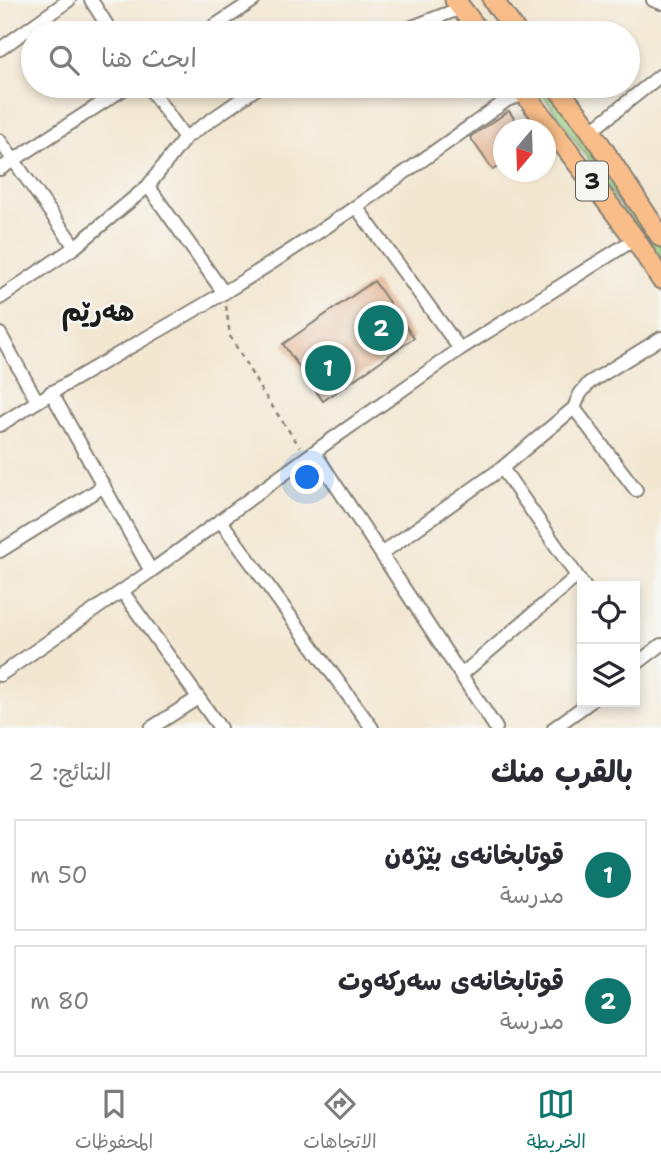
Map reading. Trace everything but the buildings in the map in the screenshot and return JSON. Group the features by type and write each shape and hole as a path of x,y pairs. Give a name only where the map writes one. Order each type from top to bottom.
{"highway":[{"path":"493,0 508,21"},
{"path":"458,4 471,21"},
{"name":"3","path":"528,98 635,239 661,279"},
{"name":"3","path":"565,98 660,233"}],"street":[{"path":"39,21 69,0"},
{"path":"91,0 105,21"},
{"path":"222,21 254,0"},
{"path":"653,0 661,3"},
{"path":"422,21 458,4"},
{"path":"0,49 21,34"},
{"path":"640,92 661,75"},
{"path":"0,169 110,98"},
{"path":"157,98 185,138"},
{"path":"0,298 75,247 148,186 185,138 243,98"},
{"path":"0,425 51,392 224,293 357,208 510,98"},
{"path":"591,131 632,98"},
{"path":"0,141 75,247"},
{"path":"148,186 224,293"},
{"path":"357,208 460,349"},
{"path":"0,676 460,349 635,239"},
{"path":"0,334 37,401"},
{"path":"381,554 502,468 573,408 589,383 661,338"},
{"path":"51,392 150,571"},
{"path":"573,408 636,490"},
{"path":"310,454 381,554 496,728"},
{"path":"502,468 579,581"},
{"path":"0,551 104,486"},
{"path":"220,520 372,728"},
{"path":"461,675 577,584"},
{"path":"122,591 220,728"},
{"path":"640,656 661,645"},
{"path":"151,728 198,698"},
{"path":"554,728 583,707"}],"path":[{"path":"224,293 230,336 261,390 310,454"}],"green space":[{"path":"545,98 561,98 661,240 661,264"}],"place":[{"name":"قوتابخانەی سەرکەوت","path":"381,328"},
{"name":"قوتابخانەی بێژەن","path":"328,368"}],"district":[{"name":"ھەرێم","path":"98,311"}]}
